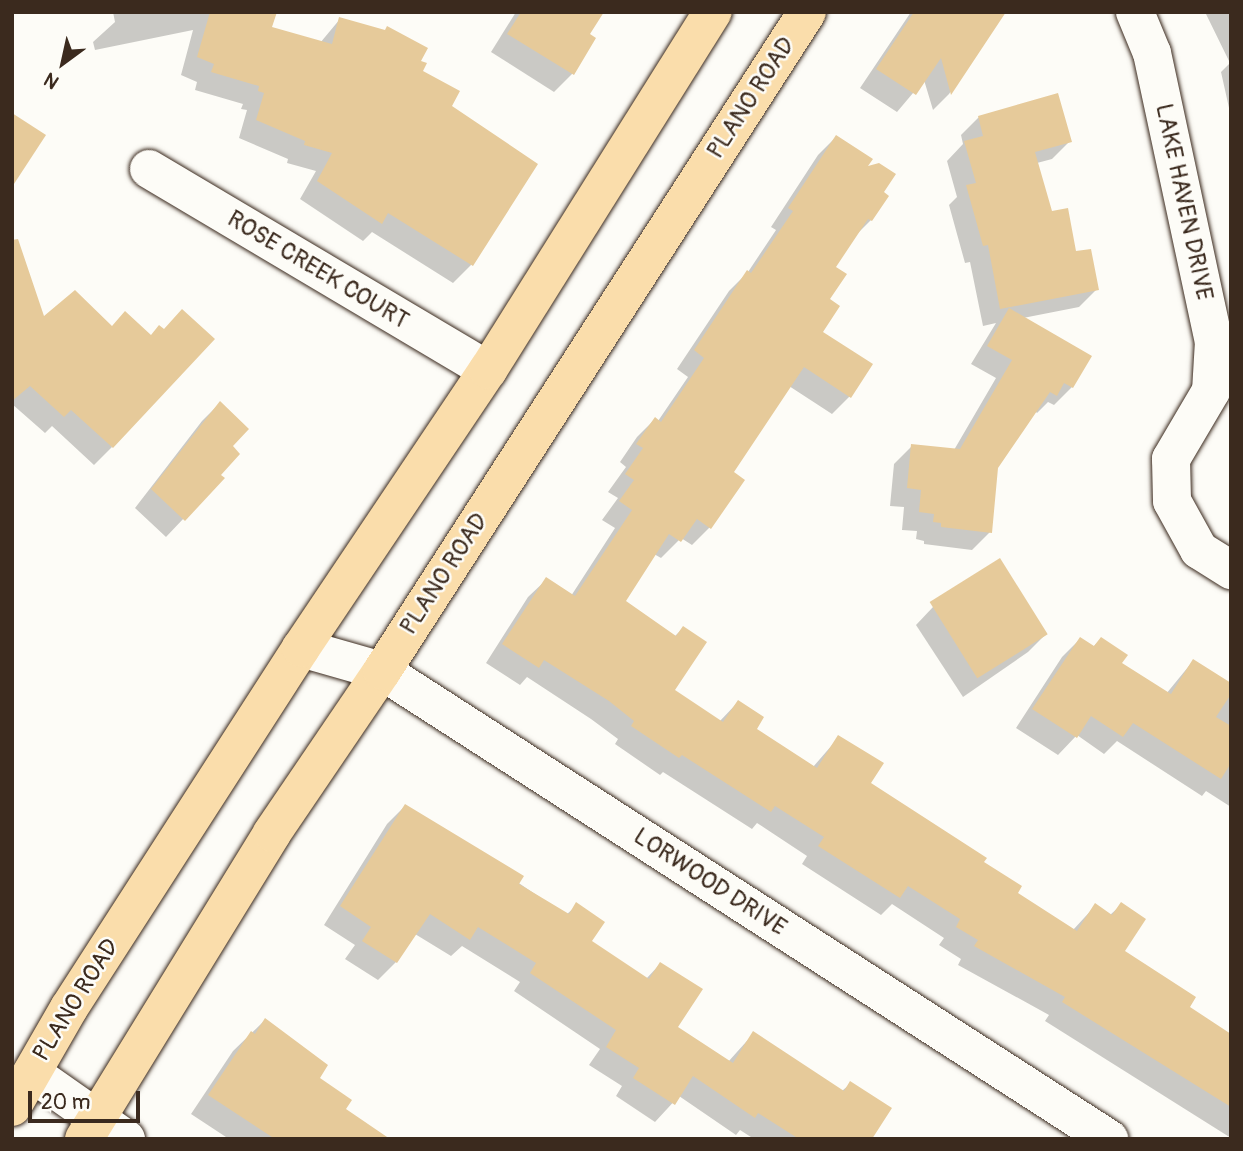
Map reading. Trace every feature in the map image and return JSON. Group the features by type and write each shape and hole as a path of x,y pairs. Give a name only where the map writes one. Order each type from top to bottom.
{"main road":[{"name":"PLANO ROAD","path":"12,1107 69,1008 301,648 488,370 713,12"},
{"name":"PLANO ROAD","path":"102,1132 232,896 382,671 807,12"}],"street":[{"name":"LAKE HAVEN DRIVE","path":"1135,12 1152,53 1214,341 1211,391 1171,460 1172,501 1199,550 1231,570"},
{"name":"ROSE CREEK COURT","path":"149,169 488,370"},
{"name":"LORWOOD DRIVE","path":"301,648 382,671 1109,1139"},
{"path":"32,1073 102,1132"}],"building":[{"path":"210,12 277,12 272,27 332,44 339,17 385,30 387,26 428,48 421,61 427,63 423,71 460,91 452,106 538,164 473,266 388,213 382,224 317,181 332,153 304,145 305,141 256,120 264,93 258,91 259,86 211,72 214,64 197,57"},
{"path":"521,12 604,12 590,34 596,38 574,75 507,34"},
{"path":"914,12 1006,12 951,95 941,58 916,95 876,69"},
{"path":"1058,93 1072,142 1035,152 1052,211 1068,208 1076,251 1091,249 1099,290 1000,309 988,245 983,246 966,185 976,183 964,141 983,136 978,116"},
{"path":"12,113 46,135 12,187"},
{"path":"836,135 873,159 868,166 879,163 896,174 884,192 889,196 872,221 868,219 836,267 847,274 830,299 840,306 823,332 873,364 851,398 804,367 734,472 745,480 711,529 697,519 681,542 669,534 626,601 676,636 683,626 707,642 675,690 723,722 738,700 764,717 757,729 817,768 838,735 884,763 871,783 987,858 984,862 1022,886 1018,893 1077,931 1095,903 1112,915 1121,902 1146,919 1125,951 1196,997 1190,1007 1231,1034 1231,1107 1062,1002 1065,997 974,946 978,940 956,927 960,919 908,886 900,898 818,846 824,837 775,806 771,812 682,755 679,758 631,726 634,721 609,701 544,660 539,668 502,644 546,577 575,596 632,510 619,501 634,480 625,474 643,448 636,444 655,417 661,422 704,358 694,350 747,270 751,273 793,211 788,208"},
{"path":"18,239 44,316 75,290 112,326 125,311 151,335 159,325 164,329 182,309 215,339 113,448 71,410 64,417 30,386 12,401 12,240"},
{"path":"1009,308 1092,356 1073,388 1064,383 1057,396 1050,392 998,468 992,533 941,527 941,523 933,522 934,514 919,512 921,490 907,488 911,444 960,449 1012,360 987,346"},
{"path":"220,401 249,429 233,446 240,454 221,475 225,478 185,521 151,489"},
{"path":"1000,558 1048,634 977,678 930,602"},
{"path":"1080,637 1094,646 1101,637 1128,655 1122,663 1171,694 1193,659 1231,683 1231,694 1216,717 1231,726 1231,763 1221,779 1133,723 1123,737 1091,716 1077,738 1032,709"},
{"path":"405,804 524,876 519,884 569,914 576,902 605,922 592,941 649,979 660,962 703,989 678,1027 733,1063 753,1031 844,1091 850,1081 892,1108 872,1139 799,1139 758,1113 755,1118 693,1076 675,1105 633,1078 639,1068 606,1047 616,1030 530,973 536,963 478,927 470,940 430,914 397,963 362,941 371,927 340,906"},
{"path":"265,1018 328,1065 320,1078 352,1100 346,1109 390,1139 275,1139 208,1095 251,1031 255,1034"}]}
